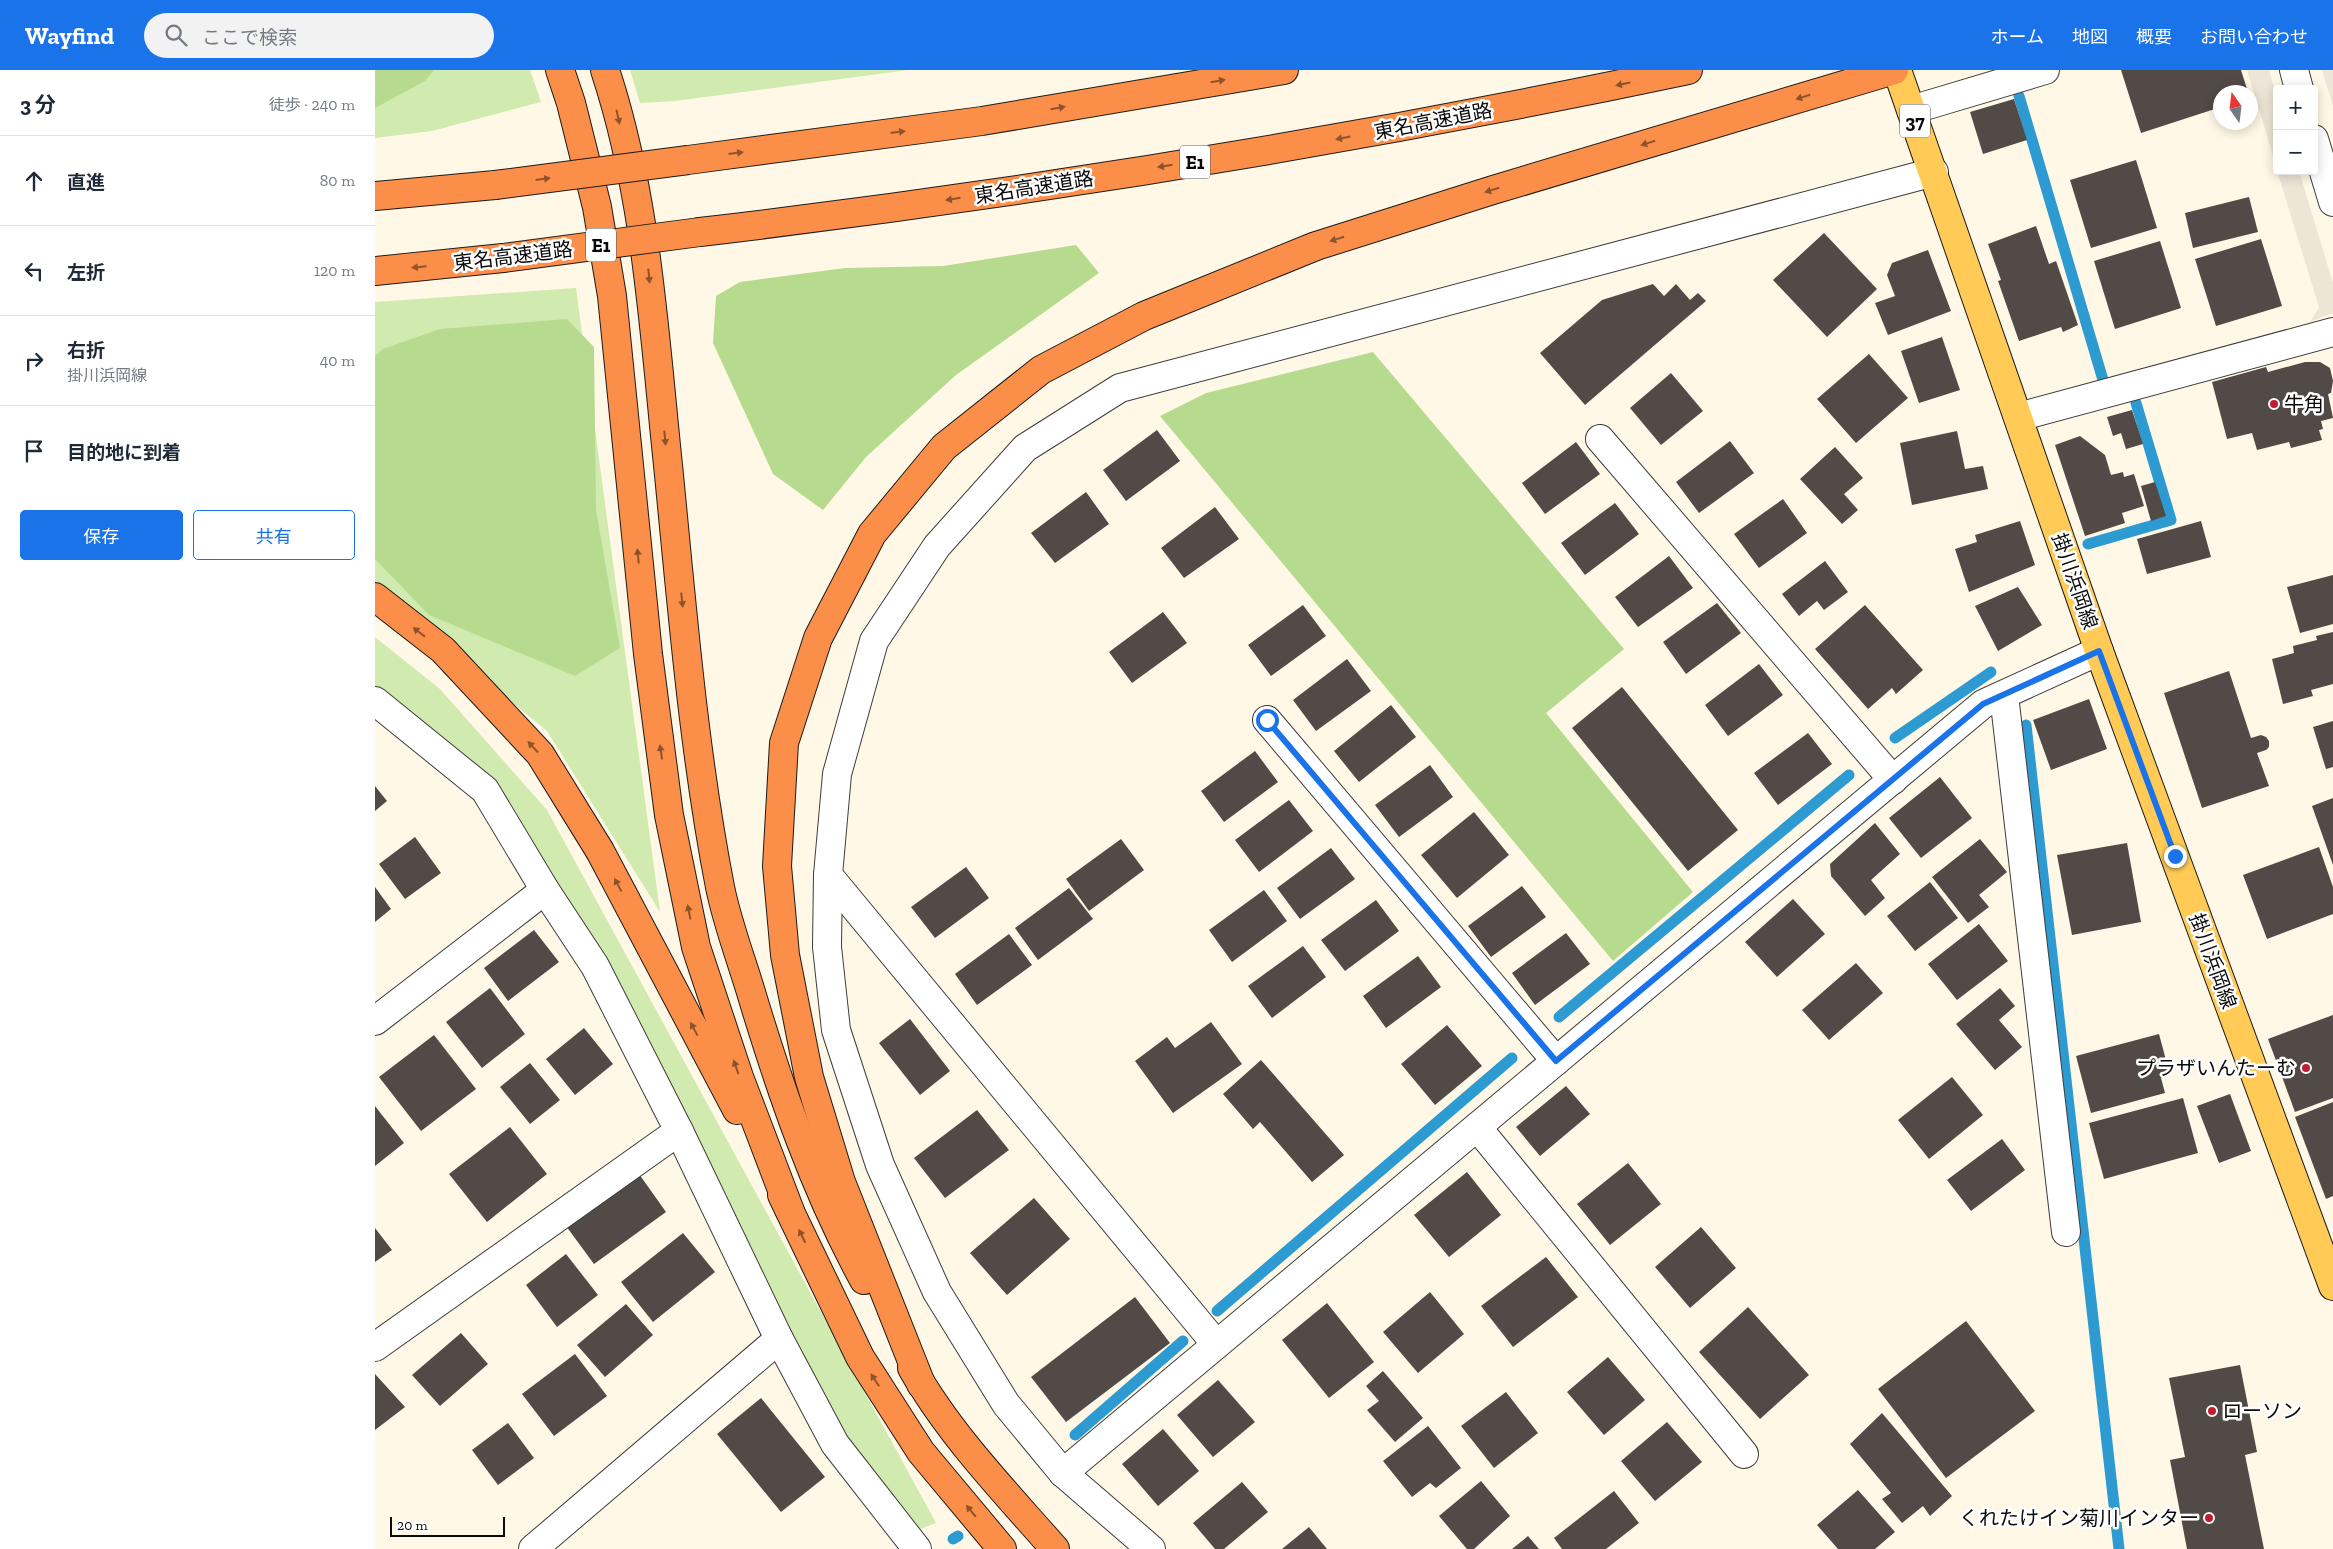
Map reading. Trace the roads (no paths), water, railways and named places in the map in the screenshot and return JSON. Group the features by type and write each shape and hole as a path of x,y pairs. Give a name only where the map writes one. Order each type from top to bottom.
{"highway":[{"path":"560,70 571,103 597,207 612,296 648,654 669,815 696,947 739,1077 790,1211"},
{"path":"605,70 614,99 645,239 687,655 702,777 721,890 777,1079 842,1240 921,1384 983,1469 1055,1549"},
{"path":"375,196 495,185 981,121 1284,70"},
{"name":"東名高速道路","path":"375,272 855,214 1313,144 1688,70"},
{"path":"921,1384 841,1182 809,1077 785,955 777,866 784,743 818,638 873,534 944,447 951,441 1041,370 1144,316 1316,246 1502,187 1895,70"},
{"path":"375,179 495,185"},
{"path":"375,596 443,650 540,754 600,851 790,1211 860,1357 921,1452 1002,1549"}],"main road":[{"name":"掛川浜岡線","path":"1895,70 1934,172 2099,651 2333,1286"}],"street":[{"path":"1911,110 2045,70"},
{"path":"2294,70 2298,85"},
{"path":"2318,152 2333,202"},
{"path":"1151,1549 1063,1473 1006,1404 937,1292 880,1165 836,1030 827,947 828,875 837,774 874,641 937,546 1025,448 1120,388 1934,172"},
{"path":"2018,417 2333,332"},
{"path":"1600,439 1893,780"},
{"path":"1063,1473 1983,704 2099,651"},
{"path":"2004,695 2065,1232"},
{"path":"375,701 485,790 545,890 595,966 679,1131 779,1339 835,1444 917,1549"},
{"path":"1267,720 1556,1061"},
{"path":"828,875 1216,1344"},
{"path":"375,1021 545,890"},
{"path":"1477,1127 1744,1454"},
{"path":"375,1347 679,1131"},
{"path":"533,1549 779,1339"}],"waterway":[{"path":"2019,96 2103,380"},
{"path":"2088,544 2171,520 2136,403"},
{"path":"1895,738 1991,672"},
{"path":"2026,725 2119,1549"},
{"path":"1559,1017 1849,775"},
{"path":"1217,1311 1512,1058"},
{"path":"1075,1435 1183,1341"},
{"path":"953,1539 958,1536"}],"place":[{"name":"牛角","path":"2274,404"},
{"name":"プラザいんたーむ","path":"2306,1068"},
{"name":"ローソン","path":"2212,1411"},
{"name":"くれたけイン菊川インター","path":"2209,1518"}]}
